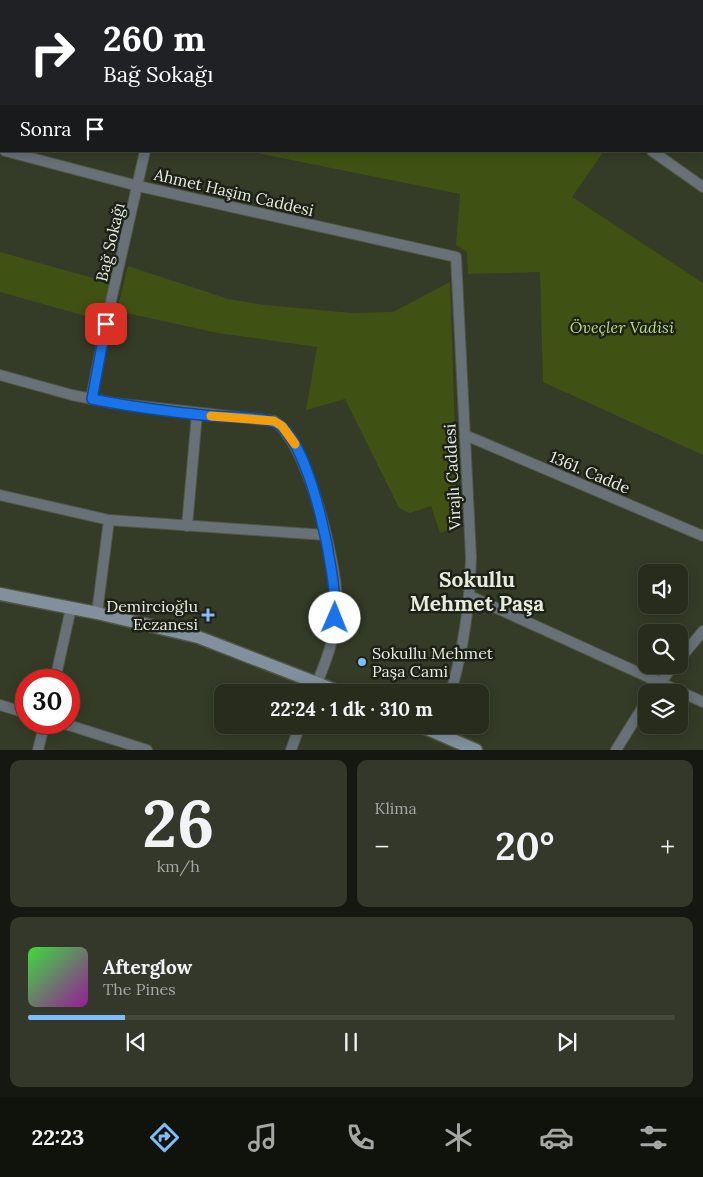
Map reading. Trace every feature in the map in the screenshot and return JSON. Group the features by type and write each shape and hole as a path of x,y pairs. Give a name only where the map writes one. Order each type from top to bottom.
{"main road":[{"path":"0,594 97,613 218,643 306,684"},
{"path":"447,734 476,750"}],"street":[{"name":"Ahmet Haşim Caddesi","path":"9,152 138,186 456,257"},
{"name":"Bağ Sokağı","path":"92,399 106,324 145,152"},
{"path":"653,152 703,187"},
{"name":"Virajlı Caddesi","path":"453,684 464,644 470,596 471,557 456,257"},
{"path":"0,375 92,399 197,414 274,421 282,426 296,446 310,480 325,535 336,601 334,635 317,684"},
{"path":"187,526 197,414"},
{"name":"1361. Cadde","path":"465,435 703,536"},
{"path":"0,495 109,520 325,535"},
{"path":"97,613 109,520"},
{"path":"470,596 703,702"},
{"path":"57,669 71,608"},
{"path":"688,649 703,631"},
{"path":"660,683 667,674"},
{"path":"0,705 15,710"},
{"path":"616,750 638,715"},
{"path":"80,729 147,750"},
{"path":"38,750 42,734"},
{"path":"291,750 297,734"}],"green space":[{"name":"Öveçler Vadisi","path":"252,152 603,152 572,197 703,283 703,455 543,382 540,272 468,274 467,252 456,245 460,194"},
{"path":"0,252 111,283 100,320 0,292"},
{"path":"128,266 228,299 265,305 352,313 393,312 450,282 458,526 440,533 431,506 410,513 399,508 345,399 306,410 317,347 218,333 117,311"}],"slow traffic":[{"path":"211,416 274,421 282,426 295,444"}],"place":[{"name":"Demircioğlu Eczanesi","path":"208,615"},
{"name":"Sokullu Mehmet Paşa Cami","path":"362,662"}],"district":[{"name":"Sokullu Mehmet Paşa","path":"477,592"}],"route":[{"path":"106,324 92,399 197,414 274,421 282,426 296,446 310,480 333,571 336,601 335,618"}]}
